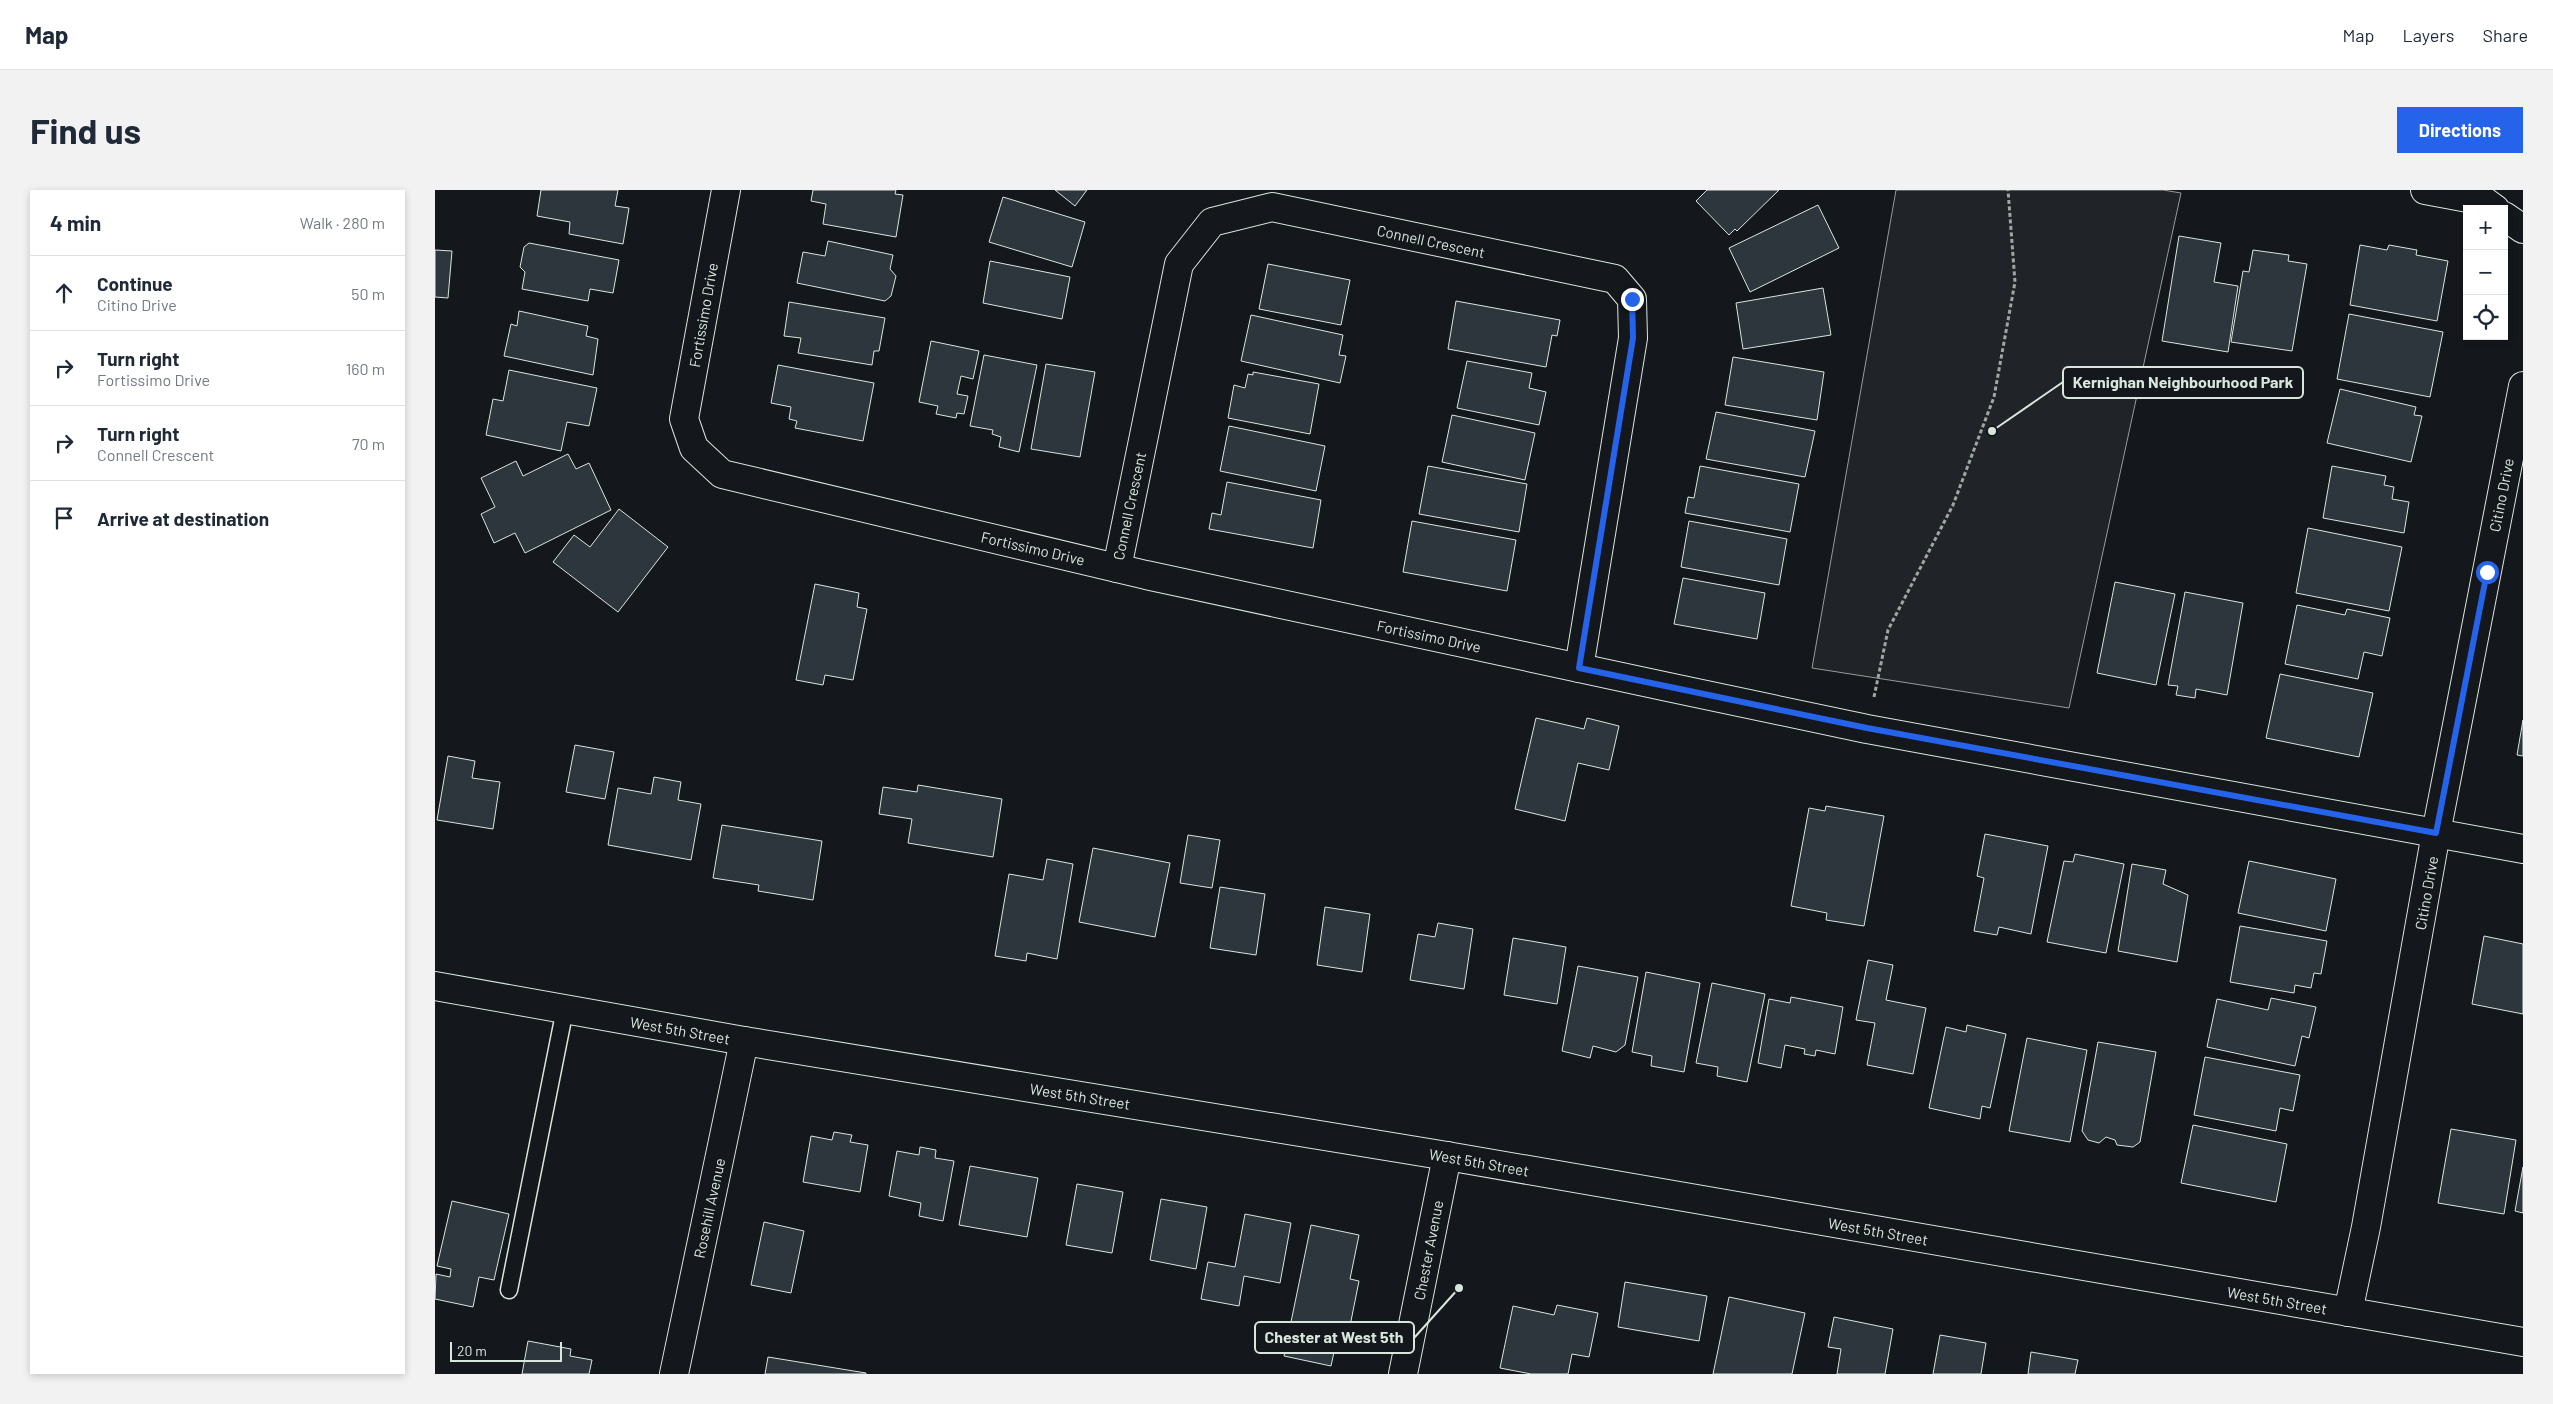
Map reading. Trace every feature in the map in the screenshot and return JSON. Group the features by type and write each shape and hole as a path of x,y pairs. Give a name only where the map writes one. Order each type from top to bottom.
{"street":[{"name":"Fortissimo Drive","path":"726,190 684,419 694,448 722,474 1117,568 1867,728 2523,849"},
{"path":"2425,190 2484,201 2490,205"},
{"name":"Connell Crescent","path":"1117,568 1179,264 1212,222 1271,207 1615,279 1632,299 1633,338 1579,668"},
{"path":"2508,219 2523,229"},
{"name":"Citino Drive","path":"2348,1312 2366,1227 2436,833 2519,421 2523,386"},
{"name":"West 5th Street","path":"435,986 744,1042 1447,1156 2523,1342"},
{"name":"Rosehill Avenue","path":"674,1374 744,1042"},
{"name":"Chester Avenue","path":"1403,1374 1447,1156"}],"lane":[{"path":"509,1290 565,1009"}],"path":[{"path":"1867,728 1888,630 1953,505 1994,397 2015,282 2008,190"}],"shaded area":[{"path":"1896,190 2163,190 2181,193 2069,708 1812,668"}],"building":[{"path":"541,190 618,190 615,206 629,208 623,244 569,234 570,222 537,216"},
{"path":"813,190 896,190 895,194 903,195 896,237 823,224 826,204 811,201"},
{"path":"1055,190 1087,190 1075,206"},
{"path":"1707,190 1779,190 1737,231 1735,229 1729,235 1696,201"},
{"path":"1003,197 1085,222 1072,267 989,242"},
{"path":"1818,205 1839,248 1750,292 1729,248"},
{"path":"2179,236 2221,243 2214,282 2238,286 2228,352 2162,341"},
{"path":"828,241 893,255 890,269 896,276 891,296 885,301 797,283 803,252 825,256"},
{"path":"529,243 619,260 613,293 590,289 588,301 522,289 525,272 520,267 524,247"},
{"path":"2360,245 2387,250 2389,245 2417,250 2416,255 2448,261 2437,321 2350,305"},
{"path":"435,250 452,251 448,298 435,297"},
{"path":"2253,250 2289,255 2288,261 2307,264 2292,351 2231,342 2243,271 2249,272"},
{"path":"990,261 1070,277 1062,319 983,303"},
{"path":"1268,264 1350,280 1341,325 1259,309"},
{"path":"1823,288 1831,335 1743,349 1736,303"},
{"path":"1456,301 1560,320 1557,336 1552,335 1546,367 1448,349"},
{"path":"789,302 885,318 879,351 874,351 872,365 798,353 801,338 784,336"},
{"path":"519,311 588,326 586,336 598,339 593,375 504,356 511,324 517,326"},
{"path":"2349,314 2443,332 2430,397 2337,379"},
{"path":"1251,315 1343,335 1339,355 1346,356 1340,383 1241,361"},
{"path":"931,341 979,351 973,379 961,376 957,394 968,396 964,414 957,413 956,418 936,414 938,406 919,402"},
{"path":"984,355 1037,365 1019,452 999,447 1001,437 992,434 993,430 970,426"},
{"path":"1733,357 1824,372 1817,420 1725,405"},
{"path":"1467,361 1532,373 1529,388 1546,392 1539,425 1457,408"},
{"path":"1046,364 1095,372 1080,457 1031,449"},
{"path":"778,365 874,383 863,441 795,428 797,421 789,419 791,407 771,403"},
{"path":"509,370 597,388 589,426 567,422 561,451 486,435 493,399 503,401"},
{"path":"1253,372 1319,384 1310,434 1228,418 1234,385 1245,388 1248,374 1253,375"},
{"path":"2340,389 2416,407 2414,415 2422,416 2411,462 2327,443"},
{"path":"1716,412 1815,431 1805,477 1706,459"},
{"path":"1452,415 1535,433 1525,480 1442,462"},
{"path":"1229,426 1325,446 1316,491 1220,471"},
{"path":"568,454 576,469 589,463 611,510 525,553 515,533 494,543 481,514 495,507 481,478 516,461 523,476"},
{"path":"1428,466 1527,484 1519,532 1419,514"},
{"path":"1700,466 1799,484 1790,532 1685,513 1688,497 1694,498"},
{"path":"2332,466 2386,476 2384,485 2394,487 2392,499 2409,502 2404,533 2323,518"},
{"path":"1227,482 1321,500 1313,548 1209,529 1212,513 1221,515"},
{"path":"619,509 668,547 618,612 553,562 574,535 590,547"},
{"path":"1412,521 1516,540 1507,591 1403,572"},
{"path":"1689,521 1787,539 1779,585 1681,567"},
{"path":"2308,528 2402,547 2389,611 2296,593"},
{"path":"1683,578 1765,593 1757,639 1674,624"},
{"path":"2115,582 2175,594 2156,685 2097,673"},
{"path":"815,584 859,593 857,607 867,609 853,680 825,675 823,685 796,680"},
{"path":"2185,592 2243,603 2227,695 2196,689 2195,698 2176,695 2178,686 2168,685"},
{"path":"2297,605 2345,615 2347,609 2390,618 2382,656 2364,652 2358,679 2285,664"},
{"path":"2280,674 2373,693 2359,757 2266,738"},
{"path":"1536,718 1584,729 1587,718 1619,726 1609,770 1578,763 1565,821 1515,809"},
{"path":"2523,720 2523,756 2517,755"},
{"path":"575,745 614,752 605,799 566,792"},
{"path":"448,756 475,761 472,778 500,782 493,829 437,820"},
{"path":"654,777 681,782 678,800 701,804 691,860 608,845 618,788 651,794"},
{"path":"918,785 1002,799 993,857 908,843 912,819 879,814 883,787 917,792"},
{"path":"1826,806 1884,816 1864,926 1826,920 1827,913 1791,906 1809,808 1825,811"},
{"path":"722,825 822,841 813,900 758,891 759,885 713,878"},
{"path":"1985,834 2048,846 2031,934 1999,927 1997,935 1974,931 1984,878 1977,876"},
{"path":"1188,835 1220,840 1212,888 1180,883"},
{"path":"1093,848 1170,863 1155,937 1079,922"},
{"path":"2075,854 2124,864 2106,953 2047,942 2064,861 2073,862"},
{"path":"1047,859 1073,864 1057,959 1027,953 1026,961 995,956 1009,874 1043,880"},
{"path":"2249,861 2336,879 2326,931 2238,913"},
{"path":"2132,864 2166,870 2163,884 2188,895 2177,962 2118,951"},
{"path":"1220,887 1265,894 1256,955 1210,948"},
{"path":"1325,907 1370,914 1362,972 1317,965"},
{"path":"1438,923 1473,929 1464,989 1410,980 1418,934 1435,937"},
{"path":"2240,926 2327,941 2321,974 2314,973 2311,988 2295,985 2294,993 2230,982"},
{"path":"2484,936 2523,944 2523,1014 2472,1004"},
{"path":"1513,938 1566,947 1557,1004 1504,995"},
{"path":"1868,960 1893,965 1886,1000 1926,1008 1913,1074 1867,1065 1875,1023 1856,1020"},
{"path":"1578,966 1638,977 1625,1045 1616,1052 1593,1046 1590,1058 1562,1051"},
{"path":"1646,972 1700,983 1684,1072 1651,1066 1652,1056 1632,1052"},
{"path":"1712,983 1765,994 1747,1082 1717,1076 1718,1067 1696,1063"},
{"path":"1791,997 1843,1007 1835,1054 1816,1050 1815,1056 1804,1054 1805,1049 1785,1045 1781,1068 1758,1063 1769,999 1790,1003"},
{"path":"2271,998 2316,1007 2309,1038 2302,1036 2295,1066 2207,1047 2217,999 2268,1010"},
{"path":"1967,1025 2006,1034 1990,1108 1982,1106 1980,1119 1929,1108 1946,1027 1966,1032"},
{"path":"2027,1038 2087,1050 2070,1142 2009,1131"},
{"path":"2098,1042 2156,1052 2140,1142 2133,1147 2117,1145 2115,1140 2106,1137 2099,1143 2088,1140 2082,1131"},
{"path":"2205,1057 2300,1075 2293,1111 2280,1108 2276,1131 2194,1115"},
{"path":"2193,1125 2287,1144 2276,1202 2181,1183"},
{"path":"2451,1129 2516,1140 2504,1214 2438,1203"},
{"path":"834,1132 852,1135 850,1142 868,1145 860,1192 803,1182 811,1136 832,1140"},
{"path":"920,1147 936,1150 935,1158 954,1161 943,1221 919,1216 921,1203 889,1196 897,1151 919,1155"},
{"path":"970,1166 1038,1178 1027,1237 959,1225"},
{"path":"2523,1167 2523,1213 2515,1211"},
{"path":"1077,1184 1123,1192 1112,1253 1066,1245"},
{"path":"1161,1199 1207,1207 1196,1269 1150,1260"},
{"path":"452,1201 509,1214 494,1280 479,1277 473,1307 435,1299 436,1274 450,1277 451,1269 437,1266"},
{"path":"1245,1214 1291,1223 1280,1283 1244,1276 1239,1306 1201,1299 1208,1262 1235,1267"},
{"path":"764,1222 804,1231 791,1293 751,1285"},
{"path":"1311,1225 1359,1235 1350,1279 1359,1281 1349,1331 1339,1329 1331,1366 1284,1356"},
{"path":"1625,1282 1707,1296 1699,1341 1618,1327"},
{"path":"1729,1297 1805,1313 1792,1374 1713,1374"},
{"path":"1557,1305 1598,1313 1589,1357 1572,1354 1568,1374 1531,1374 1500,1368 1513,1306 1554,1315"},
{"path":"1834,1317 1893,1329 1885,1374 1837,1374 1841,1349 1828,1347"},
{"path":"1940,1335 1986,1343 1981,1374 1933,1374"},
{"path":"528,1341 571,1349 570,1356 592,1360 589,1374 522,1374"},
{"path":"2031,1352 2078,1360 2075,1374 2028,1374"},
{"path":"768,1357 866,1373 866,1374 765,1374"}],"place":[{"name":"Kernighan Neighbourhood Park","path":"1992,431"},
{"name":"Chester at West 5th","path":"1459,1288"}],"route":[{"path":"1632,299 1633,338 1579,668 1867,728 2436,833 2487,572"}]}
